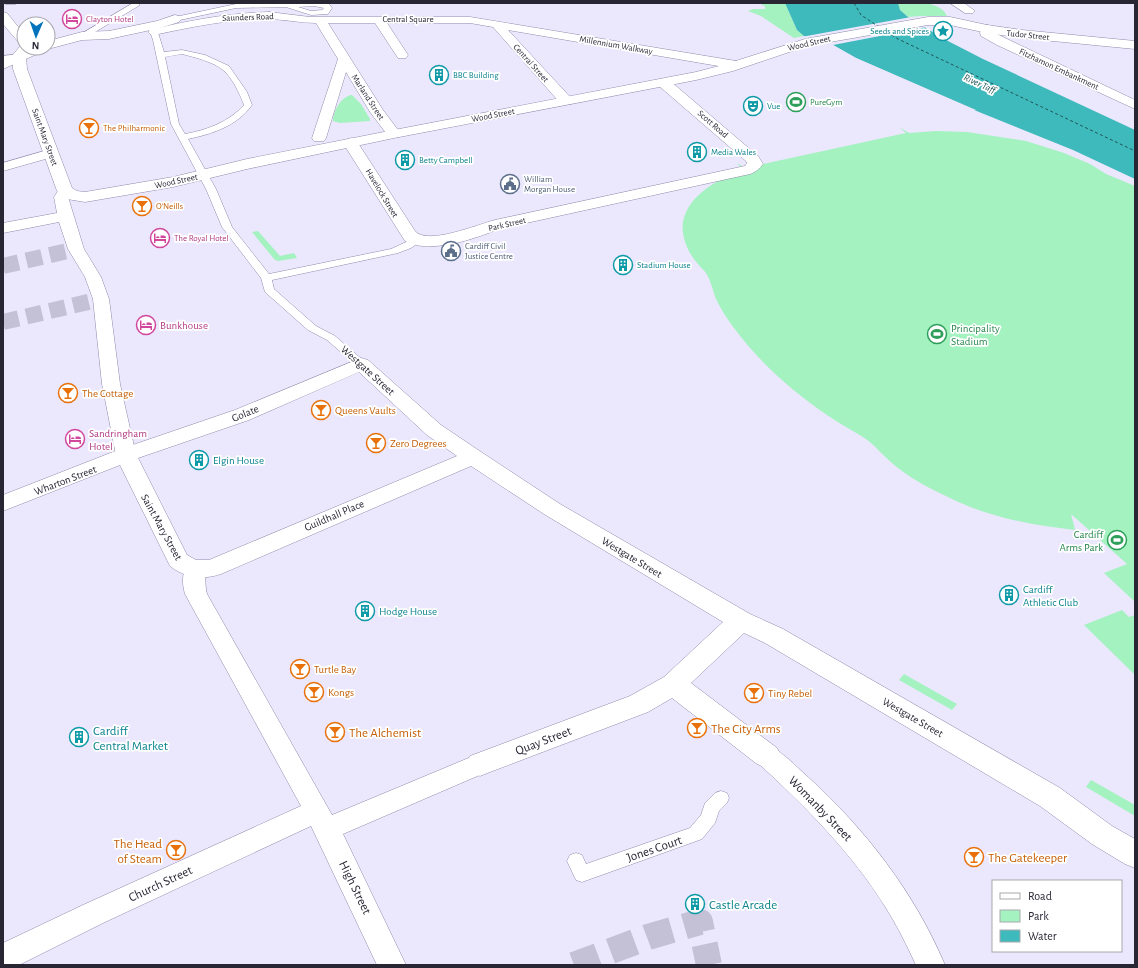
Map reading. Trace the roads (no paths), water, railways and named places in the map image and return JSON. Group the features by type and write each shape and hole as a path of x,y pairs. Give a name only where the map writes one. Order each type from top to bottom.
{"street":[{"path":"956,3 969,11"},
{"path":"3,16 16,32"},
{"name":"Saunders Road","path":"56,43 82,36 101,36 235,16 271,16 320,20"},
{"name":"Saunders Road","path":"153,29 175,19"},
{"name":"Central Square","path":"320,20 456,19 496,24"},
{"name":"Marland Street","path":"320,20 377,112 394,134"},
{"path":"378,20 402,55"},
{"name":"Tudor Street","path":"921,22 950,22 1035,36 1135,44"},
{"name":"Wood Street","path":"65,191 73,196 91,197 204,175 394,134 664,83 718,71 805,43 921,22"},
{"name":"Millennium Walkway","path":"496,24 736,65"},
{"name":"Central Street","path":"496,24 566,101"},
{"name":"Fitzhamon Embankment","path":"987,29 986,33 1018,50 1135,105"},
{"path":"3,51 16,52"},
{"path":"3,65 16,56"},
{"name":"Saint Mary Street","path":"22,56 20,68 65,191 61,197 65,216 76,249 96,284 101,299 111,384 126,455 178,560 186,567 195,570"},
{"name":"Marland Street","path":"320,138 344,59"},
{"name":"Scott Road","path":"664,83 753,159 754,164 750,169"},
{"name":"Havelock Street","path":"351,143 404,228 411,237 417,240"},
{"path":"3,167 51,153"},
{"name":"Park Street","path":"417,240 428,242 459,236 495,225 750,169"},
{"path":"3,228 65,216"},
{"name":"Golate","path":"126,455 242,415 361,364"},
{"name":"Westgate Street","path":"361,364 434,430 552,509 741,621 774,636 1050,797 1102,835 1135,855"},
{"name":"Wharton Street","path":"3,503 126,455"},
{"name":"Guildhall Place","path":"195,570 213,568 376,497 401,488 473,457"},
{"path":"195,570 192,578 192,584 196,594 322,820"},
{"name":"Quay Street","path":"322,820 480,764 639,704 673,684 741,621"},
{"name":"Womanby Street","path":"673,684 761,760 828,812 858,847 891,891 931,965"},
{"name":"Church Street","path":"3,958 93,914 322,820"},
{"name":"High Street","path":"322,820 392,965"}],"lane":[{"path":"82,36 136,5"},
{"path":"175,19 236,6 288,6"},
{"name":"Westgate Street","path":"153,29 175,124 204,175 227,227 266,278 269,290 312,328 331,338 361,364"},
{"path":"160,55 182,52 202,57 226,68 243,92 248,105 243,112 219,127 205,133 183,137"},
{"path":"3,58 16,54"},
{"name":"Park Street","path":"266,278 394,251 417,240"},
{"name":"Jones Court","path":"576,861 582,874 696,834 710,818 711,808 721,798"}],"water":[{"name":"River Taff","path":"785,3 898,3 900,10 908,17 944,39 983,59 1135,130 1135,179 1073,150 979,112 856,58 833,45 804,36 797,30"}],"tunnel":[{"path":"3,266 76,249"},
{"path":"3,322 101,299"},
{"path":"574,965 648,937 700,922 709,965"}],"railway":[{"path":"6,3 15,3"}],"place":[{"name":"Clayton Hotel","path":"72,19"},
{"name":"Seeds and Spices","path":"943,31"},
{"name":"BBC Building","path":"439,75"},
{"name":"PureGym","path":"796,102"},
{"name":"Vue","path":"753,106"},
{"name":"The Philharmonic","path":"89,128"},
{"name":"Media Wales","path":"697,152"},
{"name":"Betty Campbell","path":"405,160"},
{"name":"William Morgan House","path":"510,184"},
{"name":"O'Neills","path":"142,206"},
{"name":"The Royal Hotel","path":"160,238"},
{"name":"Cardiff Civil Justice Centre","path":"451,251"},
{"name":"Stadium House","path":"623,265"},
{"name":"Bunkhouse","path":"146,325"},
{"name":"Principality Stadium","path":"937,334"},
{"name":"The Cottage","path":"68,393"},
{"name":"Queens Vaults","path":"321,410"},
{"name":"Sandringham Hotel","path":"75,439"},
{"name":"Zero Degrees","path":"376,443"},
{"name":"Elgin House","path":"199,460"},
{"name":"Cardiff Arms Park","path":"1117,540"},
{"name":"Cardiff Athletic Club","path":"1009,595"},
{"name":"Hodge House","path":"365,611"},
{"name":"Turtle Bay","path":"300,669"},
{"name":"Kongs","path":"314,692"},
{"name":"Tiny Rebel","path":"754,693"},
{"name":"The City Arms","path":"697,728"},
{"name":"The Alchemist","path":"335,732"},
{"name":"Cardiff Central Market","path":"79,737"},
{"name":"The Head of Steam","path":"176,850"},
{"name":"The Gatekeeper","path":"974,857"},
{"name":"Castle Arcade","path":"695,904"}]}
